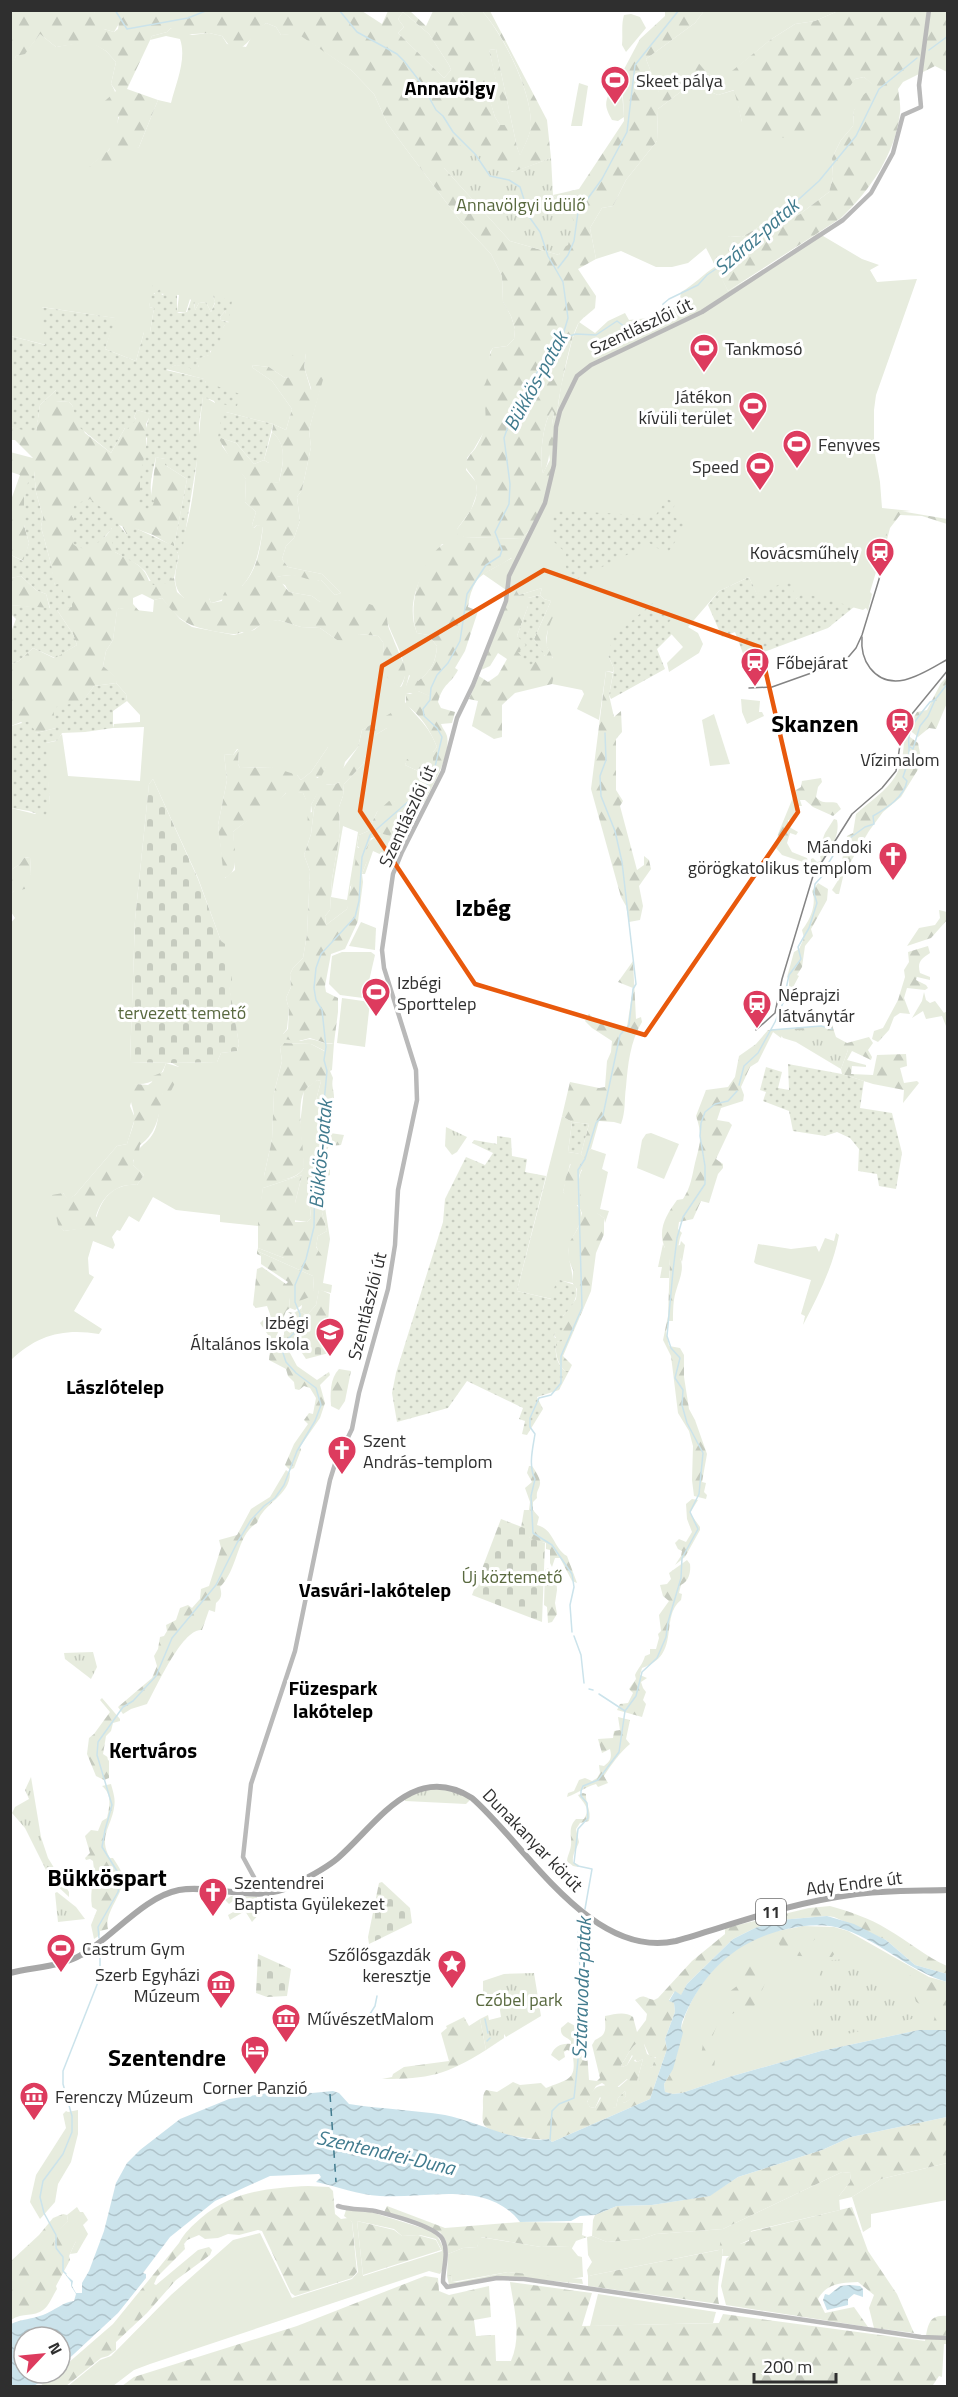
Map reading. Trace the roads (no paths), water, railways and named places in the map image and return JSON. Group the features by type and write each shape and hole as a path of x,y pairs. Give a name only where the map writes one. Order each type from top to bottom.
{"main road":[{"name":"Szentlászlói út","path":"262,1892 243,1857 242,1849 250,1784 296,1651 309,1578 333,1471 352,1429 362,1382 388,1289 395,1245 400,1179 406,1147 415,1118 417,1070 384,968 382,950 393,874 443,771 459,713 473,685 506,601 509,576 545,503 554,465 560,411 574,380 584,368 702,312 824,233 857,208 871,193 893,153 903,115 921,107 919,85 929,10"},
{"name":"Dunakanyar körút","path":"10,1973 77,1958 155,1900 175,1891 262,1892 289,1887 332,1863 397,1800 422,1788 443,1787 459,1791 482,1806 549,1882 584,1912 626,1937 653,1943"},
{"path":"248,1892 253,1888 255,1879"},
{"name":"Ady Endre út","path":"653,1943 661,1944 768,1912 834,1897 881,1891 948,1890"},
{"path":"338,2206 349,2210 373,2211 434,2230 444,2243 446,2258 443,2282 447,2287 497,2278 524,2279 921,2337 948,2338"}],"water":[{"name":"Szentendrei-Duna","path":"827,1916 854,1924 886,1940 915,1965 947,1974 947,1982 921,1971 872,1942 839,1928 809,1926 768,1934 736,1951 710,1974 699,1988 682,2022 683,2033 673,2069 664,2084 665,2092 682,2093 821,2051 919,2030 947,2030 947,2117 851,2137 822,2150 738,2177 710,2196 652,2205 617,2206 595,2215 580,2216 571,2221 520,2222 506,2209 491,2200 473,2196 455,2194 372,2195 316,2182 321,2177 319,2174 270,2176 215,2201 170,2237 143,2273 146,2274 146,2278 118,2313 72,2356 72,2325 12,2325 12,2385 35,2385 11,2386 11,2324 43,2315 74,2301 76,2294 65,2274 73,2281 72,2286 76,2293 82,2293 82,2283 104,2231 116,2183 127,2163 180,2119 229,2099 288,2090 312,2093 333,2091 339,2093 349,2104 445,2115 510,2135 536,2140 549,2139 552,2142 650,2099 667,2049 665,2039 675,2012 674,2003 669,2001 675,1991 681,1995 687,1984 733,1939 755,1928 780,1920"},
{"path":"840,2286 860,2286 863,2289 863,2297 854,2294 848,2299 848,2305 827,2310 823,2300 825,2294 829,2295"}],"waterway":[{"path":"115,10 127,29 188,18 208,10"},
{"name":"Bükkös-patak","path":"99,1938 98,1927 118,1892 120,1882 117,1871 102,1847 112,1805 97,1755 98,1742 123,1707 133,1701 156,1676 172,1638 216,1585 251,1520 275,1498 284,1485 297,1451 315,1421 321,1405 316,1388 296,1373 286,1362 283,1353 286,1341 299,1328 300,1314 295,1302 295,1285 306,1259 314,1227 315,1172 319,1156 324,1148 326,1047 322,1010 316,1000 314,988 316,968 321,954 355,917 359,901 362,857 370,835 426,786 434,771 442,737 437,728 424,716 423,709 430,700 431,688 437,675 448,663 460,641 467,594 486,565 500,556 502,550 495,532 509,504 510,484 504,438 512,415 552,347 562,338 568,318 563,282 548,256 540,232 530,218 520,187 509,180 490,176 475,154 453,132 443,116 436,110 421,83 404,61 397,54 357,32 339,10"},
{"path":"558,268 568,255 574,241 578,212 602,179 627,132 635,65 679,10"},
{"name":"Száraz-patak","path":"929,50 948,36"},
{"name":"Száraz-patak","path":"562,338 576,334 596,335 617,321 633,333 641,334 645,323 656,321 663,312 663,304 698,285 707,275 738,254 819,181 856,136 879,89 917,58"},
{"name":"Sztaravoda-patak","path":"739,1085 744,1066 758,1053 775,1022 783,1003 789,975 801,959 798,947 809,928 817,903 814,893 815,884 825,873 826,867 839,846 865,827 874,824 873,816 899,797 907,781 903,777 909,759 909,746 913,749 920,726 948,683"},
{"path":"909,746 910,733 915,722 930,702 935,700"},
{"path":"572,1632 570,1605 574,1587 572,1574 552,1545 533,1533 531,1496 535,1479 531,1462 535,1434 530,1427 530,1418 539,1398 551,1395 561,1383 561,1356 582,1308 578,1170 585,1159 596,1123 603,1115 620,1035 629,1025 633,989 636,984 622,862 615,831 601,796 600,776 606,760 605,733"},
{"path":"771,1030 821,1026 832,1029"},
{"name":"Sztaravoda-patak","path":"585,1909 592,1869 574,1863 578,1829 588,1818 587,1803 581,1796 581,1791 583,1786 598,1780 619,1752 625,1711 636,1696 642,1672 657,1658 666,1637 681,1578 682,1558 698,1529 690,1512 699,1494 703,1453 687,1423 682,1405 683,1390 675,1378 680,1358 671,1348 667,1336 677,1238 683,1217 705,1184 705,1166 700,1136 701,1123 705,1112 715,1104 728,1101 737,1091"},
{"path":"574,1636 581,1655 584,1683"},
{"path":"589,1689 593,1690"},
{"path":"599,1694 625,1711"},
{"name":"Sztaravoda-patak","path":"550,2140 552,2111 559,2104 574,2098 581,2018 582,1982 578,1934 582,1916"},
{"name":"Bükkös-patak","path":"66,2274 63,2271 63,2257 56,2248 56,2235 44,2213 40,2197 43,2181 63,2154 72,2132 72,2116 63,2084 63,2071 100,1977 100,1946"},
{"path":"370,2014 377,1996"},
{"path":"485,2019 488,2033"},
{"path":"487,2041 490,2038"}],"tram line":[{"path":"749,688 772,687 845,661 856,648 862,635 880,576"},
{"path":"862,637 863,654 868,665 879,676 888,680 909,679 948,659"},
{"path":"756,1030 775,1013 782,979 813,876 852,814 882,788 896,771 902,732 907,720 948,670"}],"place":[{"name":"Skeet pálya","path":"615,106"},
{"name":"Tankmosó","path":"704,374"},
{"name":"Játékon kívüli terület","path":"753,432"},
{"name":"Fenyves","path":"797,470"},
{"name":"Speed","path":"760,492"},
{"name":"Kovácsműhely","path":"880,578"},
{"name":"Főbejárat","path":"755,688"},
{"name":"Vízimalom","path":"900,748"},
{"name":"Mándoki görögkatolikus templom","path":"893,882"},
{"name":"Izbégi Sporttelep","path":"376,1018"},
{"name":"Néprajzi látványtár","path":"757,1030"},
{"name":"Izbégi Általános Iskola","path":"330,1358"},
{"name":"Szent András-templom","path":"342,1476"},
{"name":"Szentendrei Baptista Gyülekezet","path":"213,1918"},
{"name":"Castrum Gym","path":"61,1974"},
{"name":"Szőlősgazdák keresztje","path":"452,1990"},
{"name":"Szerb Egyházi Múzeum","path":"221,2010"},
{"name":"MűvészetMalom","path":"286,2044"},
{"name":"Corner Panzió","path":"255,2076"},
{"name":"Ferenczy Múzeum","path":"34,2122"}],"district":[{"name":"Annavölgy","path":"450,87"},
{"name":"Skanzen","path":"815,723"},
{"name":"Izbég","path":"483,907"},
{"name":"Lászlótelep","path":"115,1386"},
{"name":"Vasvári-lakótelep","path":"375,1589"},
{"name":"Füzespark lakótelep","path":"333,1698"},
{"name":"Kertváros","path":"153,1750"},
{"name":"Bükköspart","path":"107,1877"},
{"name":"Szentendre","path":"167,2057"}],"park label":[{"name":"Annavölgyi üdülő","path":"521,204"},
{"name":"tervezett temető","path":"182,1012"},
{"name":"Új köztemető","path":"512,1576"},
{"name":"Czóbel park","path":"519,1999"}]}
